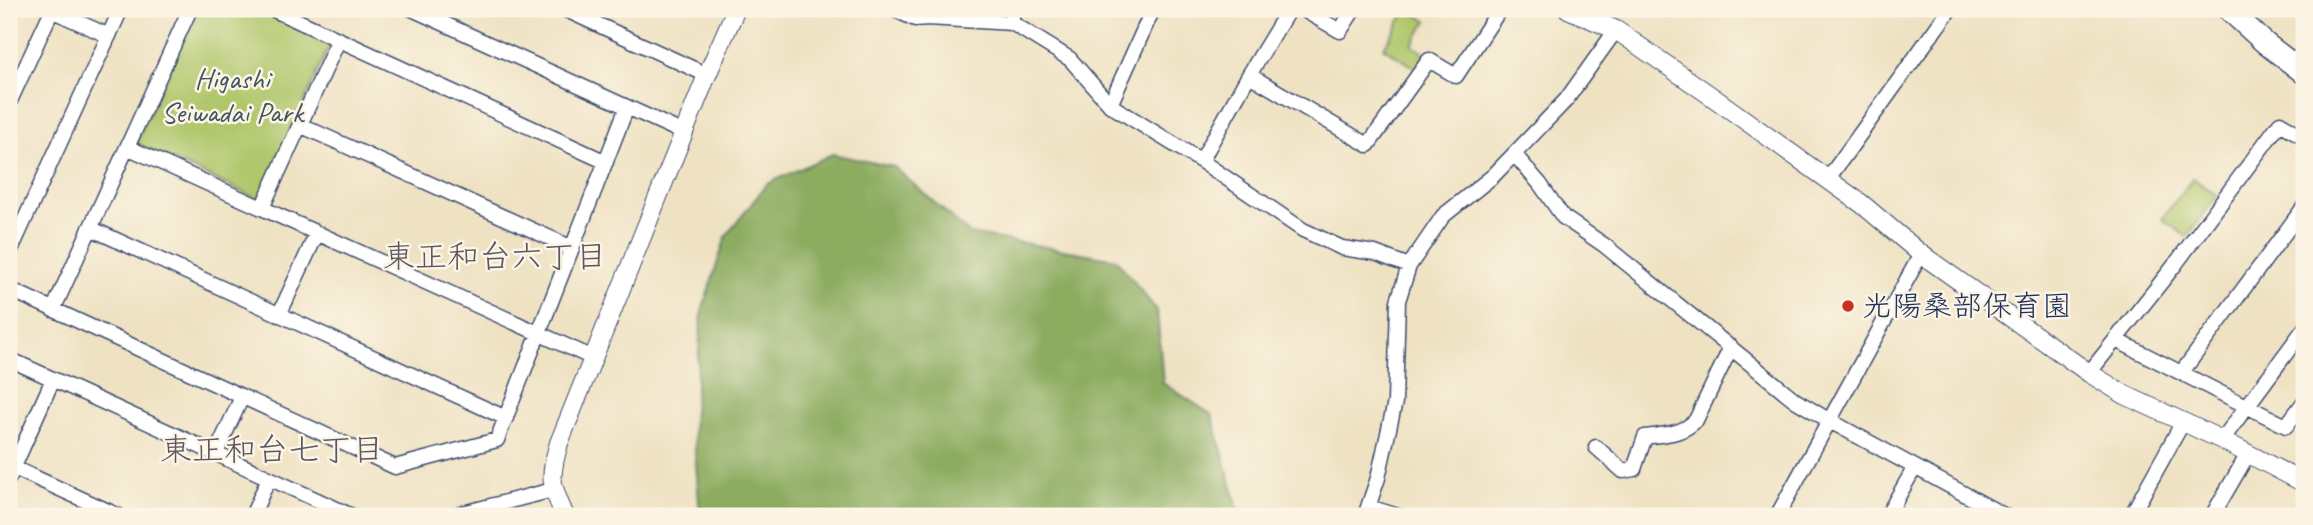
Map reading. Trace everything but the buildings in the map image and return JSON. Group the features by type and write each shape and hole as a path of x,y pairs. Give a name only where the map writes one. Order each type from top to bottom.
{"main road":[{"path":"2228,9 2265,43 2304,73"}],"street":[{"path":"9,254 121,9"},
{"path":"53,310 190,9"},
{"path":"272,9 606,162"},
{"path":"412,9 430,13 684,133"},
{"path":"564,9 708,75"},
{"path":"565,516 553,489 551,470 559,443 736,9"},
{"path":"893,9 915,19 926,13 1011,16 1070,59 1110,105 1201,161 1303,230 1342,248 1375,253 1409,266"},
{"path":"1110,105 1153,9"},
{"path":"1201,161 1248,75 1289,9"},
{"path":"1302,9 1340,31 1354,9"},
{"path":"1248,75 1368,145 1429,60 1456,76 1500,9"},
{"path":"1568,9 1616,30 1862,205 1921,254 2089,373 2125,395 2222,440 2304,483"},
{"path":"1827,180 1950,9"},
{"path":"10,96 50,10 108,36"},
{"path":"1398,516 1367,512 1395,402 1398,301 1409,266 1443,216 1493,176 1566,100 1616,30"},
{"path":"262,208 338,41"},
{"path":"9,289 395,467 497,440 627,107"},
{"path":"2089,373 2174,266 2280,123 2304,137"},
{"path":"300,125 572,248"},
{"path":"127,147 593,358"},
{"path":"1515,155 1563,217 1604,245 1795,400 2005,516"},
{"path":"2182,372 2304,208"},
{"path":"90,228 506,418"},
{"path":"279,315 317,233"},
{"path":"1777,516 1921,254"},
{"path":"2222,440 2304,329"},
{"path":"2116,340 2286,426 2304,402"},
{"path":"1596,447 1623,471 1634,470 1645,437 1678,432 1688,428 1696,420 1731,347"},
{"path":"9,359 352,516"},
{"path":"53,379 11,473 119,516"},
{"path":"216,453 242,397"},
{"path":"2132,516 2183,422"},
{"path":"2211,516 2248,454"},
{"path":"1886,516 1915,467"},
{"path":"252,516 269,478"},
{"path":"451,516 553,489"}],"green space":[{"name":"Higashi Seiwadai Park","path":"196,9 257,9 327,41 329,47 261,197 256,198 139,145 137,140"},
{"path":"1407,9 1427,21 1412,45 1426,55 1417,69 1384,48"},
{"path":"832,154 894,167 970,234 1116,259 1157,311 1163,383 1212,415 1240,516 700,516 693,424 702,311 726,236 767,184"},
{"path":"2193,178 2217,196 2187,237 2162,219"}],"place":[{"name":"光陽桑部保育園","path":"1848,306"}],"district":[{"name":"東正和台六丁目","path":"495,256"},
{"name":"東正和台七丁目","path":"272,449"}]}
